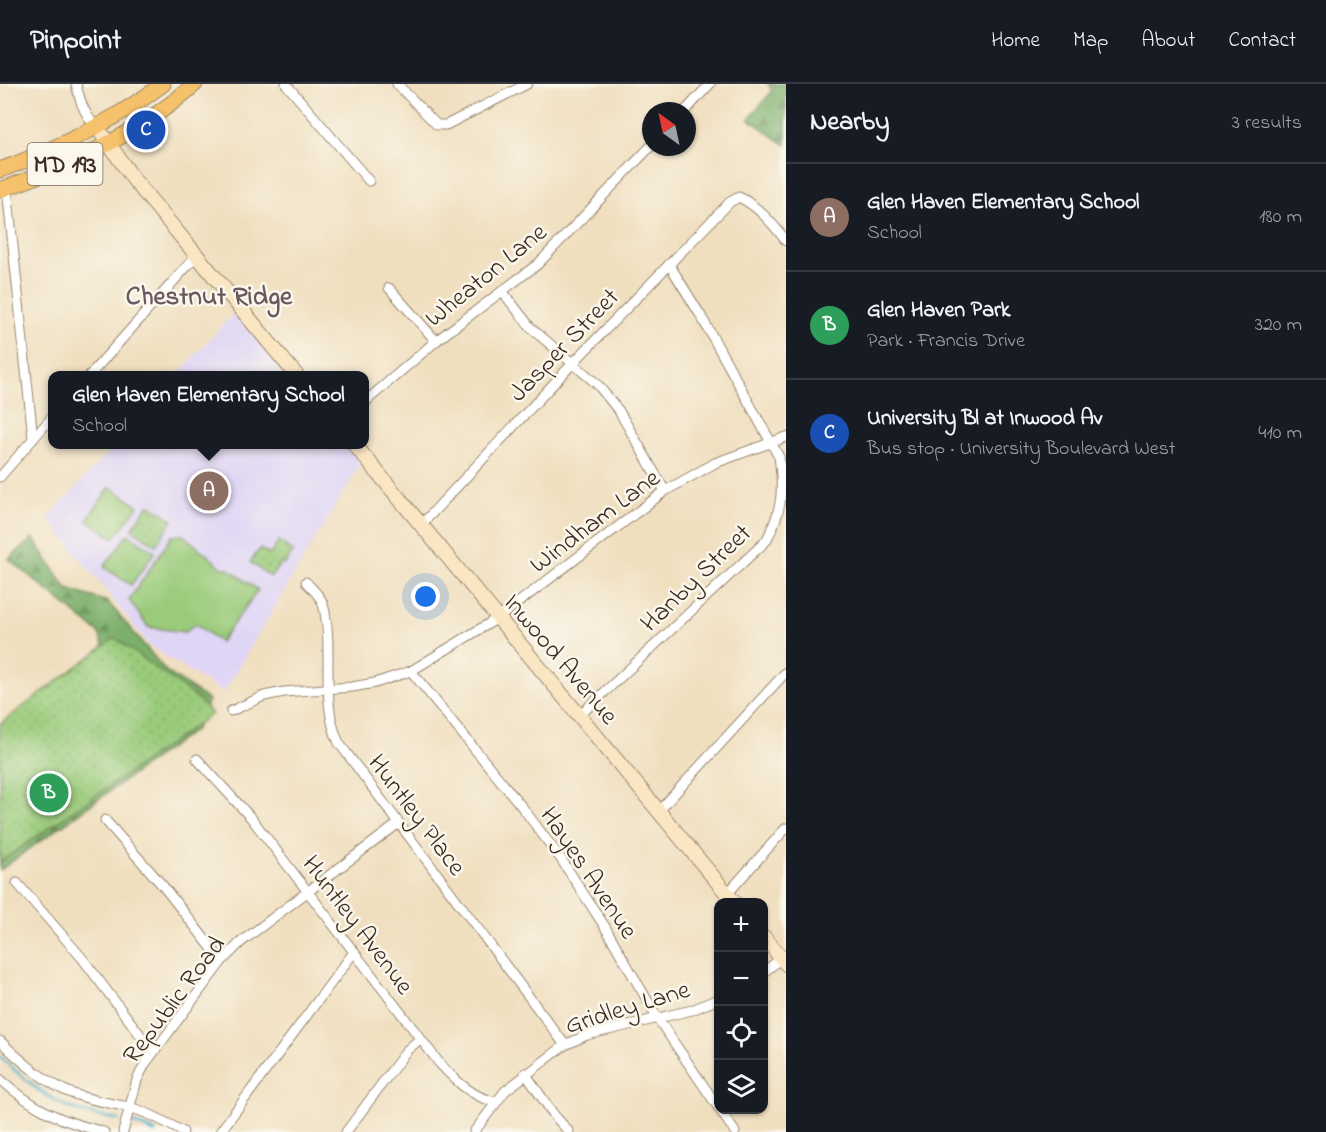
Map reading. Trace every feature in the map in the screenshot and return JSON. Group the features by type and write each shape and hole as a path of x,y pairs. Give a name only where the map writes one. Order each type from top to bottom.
{"main road":[{"name":"MD 193","path":"0,170 97,127 163,84"},
{"name":"MD 193","path":"3,189 109,144 150,119 195,84"}],"street":[{"path":"76,84 88,118 97,127 134,180 294,371"},
{"path":"286,84 369,181"},
{"path":"397,84 437,125 446,125 527,84"},
{"path":"693,102 710,84"},
{"name":"Wheaton Lane","path":"369,399 436,341 537,264 642,155"},
{"path":"3,189 33,438"},
{"name":"Jasper Street","path":"421,525 573,363 730,202 739,197 748,201 775,226 786,241"},
{"path":"93,371 197,255"},
{"name":"Hanby Street","path":"579,716 766,541 781,504 783,484 779,458 701,316 669,264"},
{"path":"389,288 436,341"},
{"path":"502,291 531,328 597,384 619,411 665,491"},
{"path":"0,477 48,422"},
{"name":"Windham Lane","path":"231,711 264,696 375,683 411,671 498,618 665,491 715,463 786,437"},
{"name":"Inwood Avenue","path":"358,449 730,898"},
{"name":"Huntley Place","path":"306,582 317,593 322,603 326,626 331,720 339,743 565,1045"},
{"name":"Hayes Avenue","path":"411,671 522,807 561,859 605,927 658,1019 714,1101"},
{"path":"658,812 786,672"},
{"name":"Huntley Avenue","path":"197,759 252,819 456,1082 483,1100 496,1102"},
{"path":"105,820 163,886 222,961"},
{"name":"Republic Road","path":"123,1132 137,1080 145,1064 222,961 241,942 399,823"},
{"path":"730,898 786,828"},
{"path":"16,883 82,958 141,1036 155,1050"},
{"path":"768,941 784,959 768,969"},
{"path":"220,1132 354,952"},
{"name":"Gridley Lane","path":"474,1132 505,1091 525,1073 565,1045 603,1030 658,1019 692,1010 714,1001"},
{"path":"346,1132 407,1050 420,1038"},
{"path":"0,1041 34,1071 66,1091 89,1100 130,1107 183,1132"},
{"path":"525,1073 569,1132"},
{"path":"0,1079 47,1113 64,1121 104,1132"},
{"name":"Hayes Avenue","path":"723,1114 735,1132"}],"shaded area":[{"path":"235,312 285,371 181,371"},
{"path":"111,449 349,449 361,463 223,693 150,646 48,518"}],"green space":[{"path":"768,84 786,84 786,145 749,119 772,91"},
{"path":"110,487 138,506 114,538 87,520"},
{"path":"149,504 173,520 156,545 132,529"},
{"path":"128,534 155,552 131,585 104,567"},
{"path":"183,535 224,569 226,567 258,590 220,642 196,624 184,632 148,627 129,600 172,536"},
{"path":"33,538 67,589 108,602 166,671 208,700 196,729 0,870 0,837 104,649 99,633 9,559"},
{"path":"279,541 293,552 284,565 281,563 271,577 250,562 260,549 270,555"},
{"path":"115,638 198,699 212,714 0,862 0,724"}],"waterway":[{"path":"0,1057 36,1088 56,1101 82,1112 119,1120"},
{"path":"133,1123 155,1132"}],"place":[{"name":"University Bl at Inwood Av","path":"146,130"},
{"name":"Glen Haven Elementary School","path":"209,491"},
{"name":"Glen Haven Park","path":"49,793"}],"district":[{"name":"Chestnut Ridge","path":"209,295"}]}
